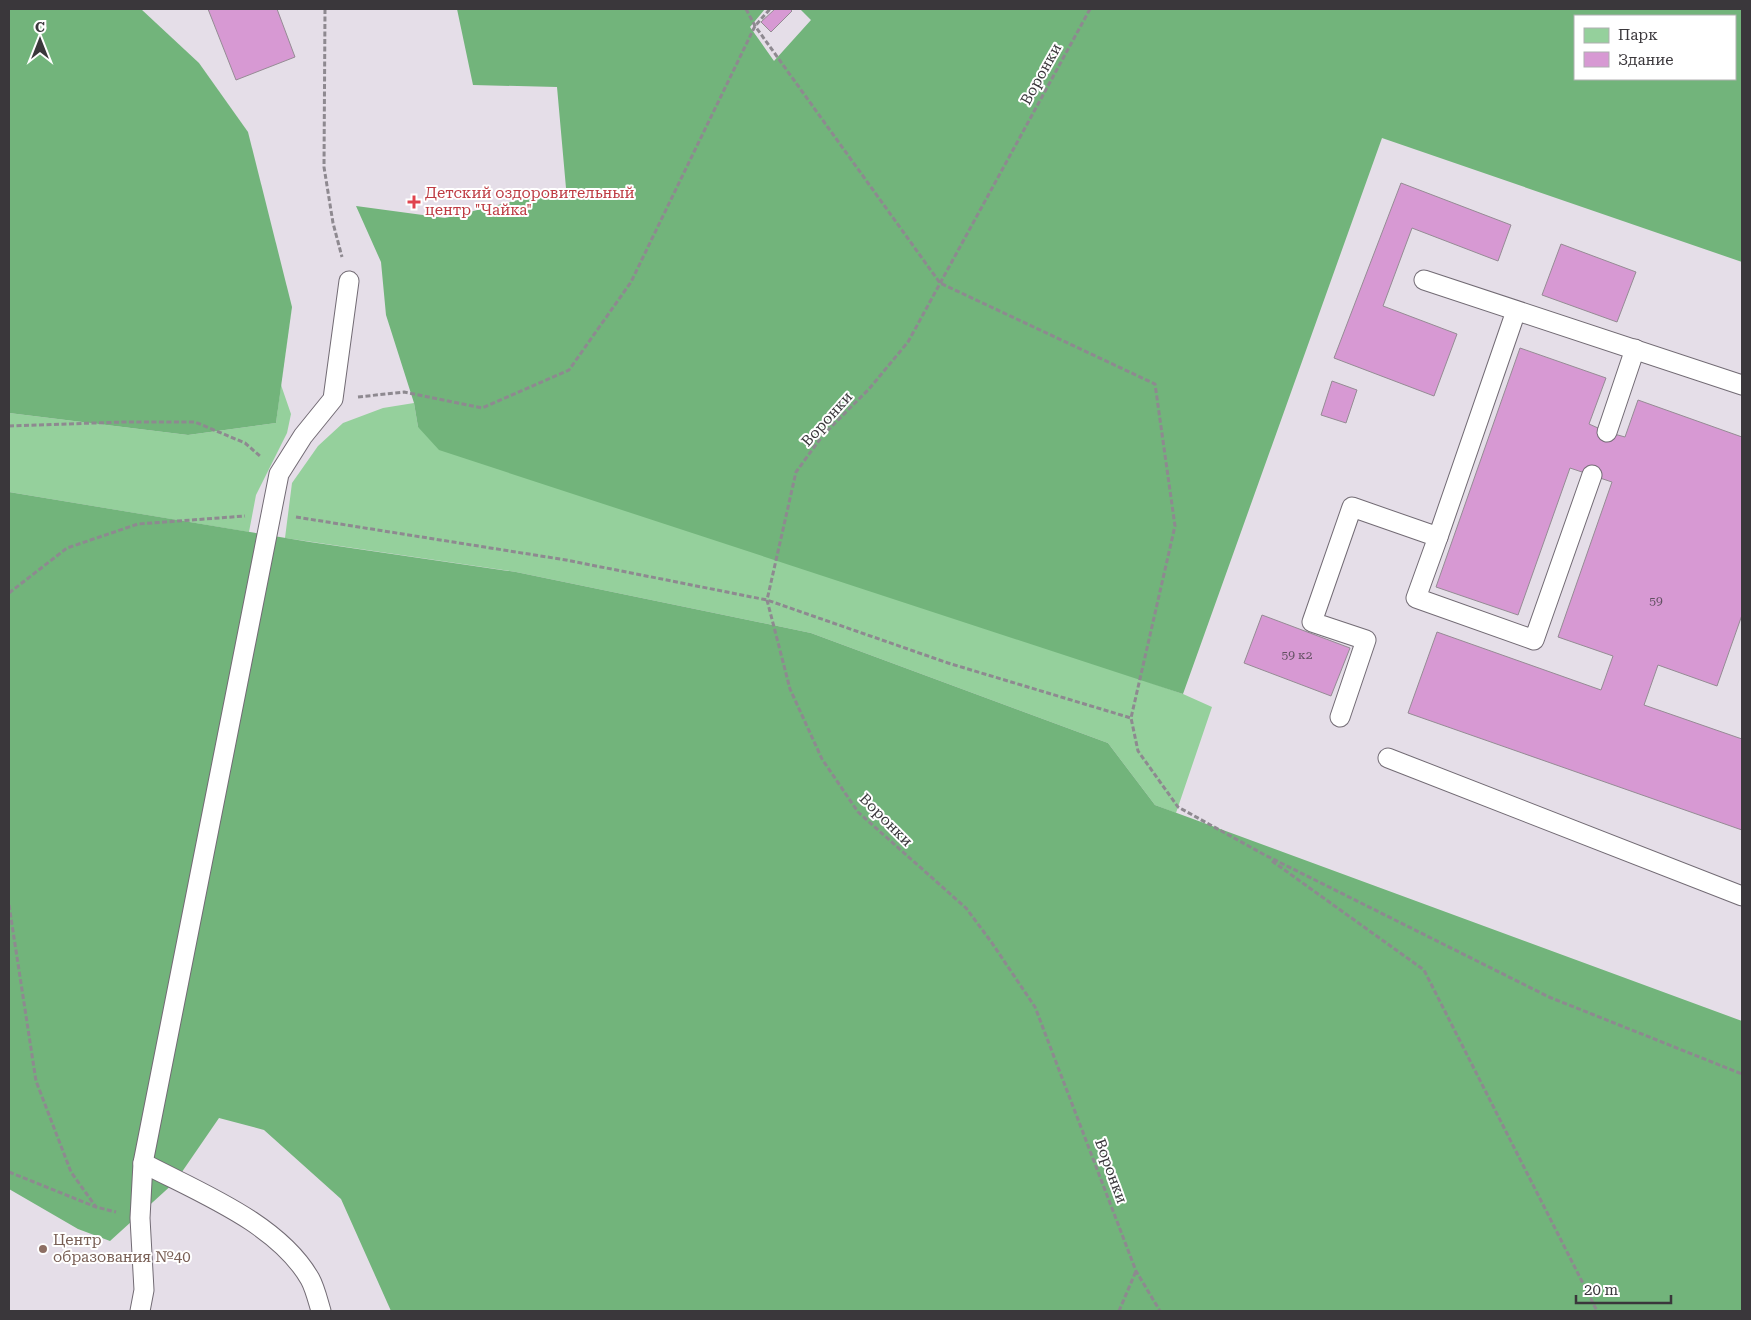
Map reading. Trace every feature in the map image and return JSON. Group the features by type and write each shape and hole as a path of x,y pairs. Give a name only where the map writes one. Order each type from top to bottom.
{"lane":[{"path":"1424,280 1742,385"},
{"path":"140,1311 144,1290 140,1218 142,1163 280,474 303,436 333,399 349,281"},
{"path":"1516,310 1416,598 1534,640 1592,475"},
{"path":"1607,432 1635,349"},
{"path":"1340,717 1366,640 1312,622 1352,508 1438,537"},
{"path":"1388,758 1742,896"},
{"path":"142,1163 263,1228 292,1253 310,1280 321,1311"}],"path":[{"path":"324,9 324,167 333,223 349,281"},
{"path":"746,9 755,26 940,283 1155,384 1175,526 1131,718 1138,751 1178,806 1263,854 1549,997 1742,1074"},
{"path":"333,399 404,392 482,408 569,370 632,282 755,26 770,9"},
{"name":"Воронки","path":"1090,9 908,342 869,389 824,434 796,472 767,600 790,689 822,759 858,812 966,908 1035,1007 1136,1271 1160,1311"},
{"path":"9,426 123,422 194,422 245,442 280,474"},
{"path":"9,593 66,548 138,524 273,514 328,520 566,560 767,600 948,663 1131,718"},
{"path":"1263,854 1424,970 1597,1311"},
{"path":"9,905 36,1081 71,1172 96,1207"},
{"path":"9,1172 96,1207 140,1218"},
{"path":"1119,1311 1136,1271"}],"green space":[{"path":"9,9 141,9 199,63 248,132 292,307 276,423 188,435 9,413"},
{"path":"457,9 765,9 750,27 774,61 811,20 800,9 1742,9 1742,262 1382,138 1183,694 439,450 418,427 414,403 386,315 381,262 356,206 445,218 566,188 557,87 473,85"},
{"path":"281,385 291,414 287,433 256,495 249,532 9,492 9,413 188,435 276,423"},
{"path":"414,403 418,427 1183,694 1212,707 1176,813 1155,805 1108,743 811,633 516,572 285,538 292,483 318,446 343,423 383,408"},
{"path":"9,492 310,542 516,572 811,633 1108,743 1155,805 1742,1021 1742,1311 391,1311 341,1199 264,1130 219,1118 175,1182 110,1241 78,1229 9,1189"}],"building":[{"path":"208,9 277,9 295,57 236,80"},
{"path":"775,9 790,9 792,11 771,32 761,22"},
{"path":"1401,183 1511,225 1498,261 1412,228 1383,306 1457,334 1434,396 1334,358"},
{"path":"1561,244 1636,272 1617,322 1542,295"},
{"path":"1520,348 1606,378 1589,424 1607,432 1625,437 1638,400 1742,437 1742,615 1717,686 1658,665 1644,705 1742,739 1742,830 1408,713 1437,632 1601,690 1613,656 1558,637 1612,482 1570,468 1518,615 1436,587"},
{"path":"1332,381 1357,390 1346,423 1321,415"},
{"path":"1262,615 1350,648 1331,696 1244,663"}],"place":[{"name":"Детский оздоровительный центр \"Чайка\"","path":"414,202"},
{"name":"Центр образования №40","path":"43,1249"}]}
